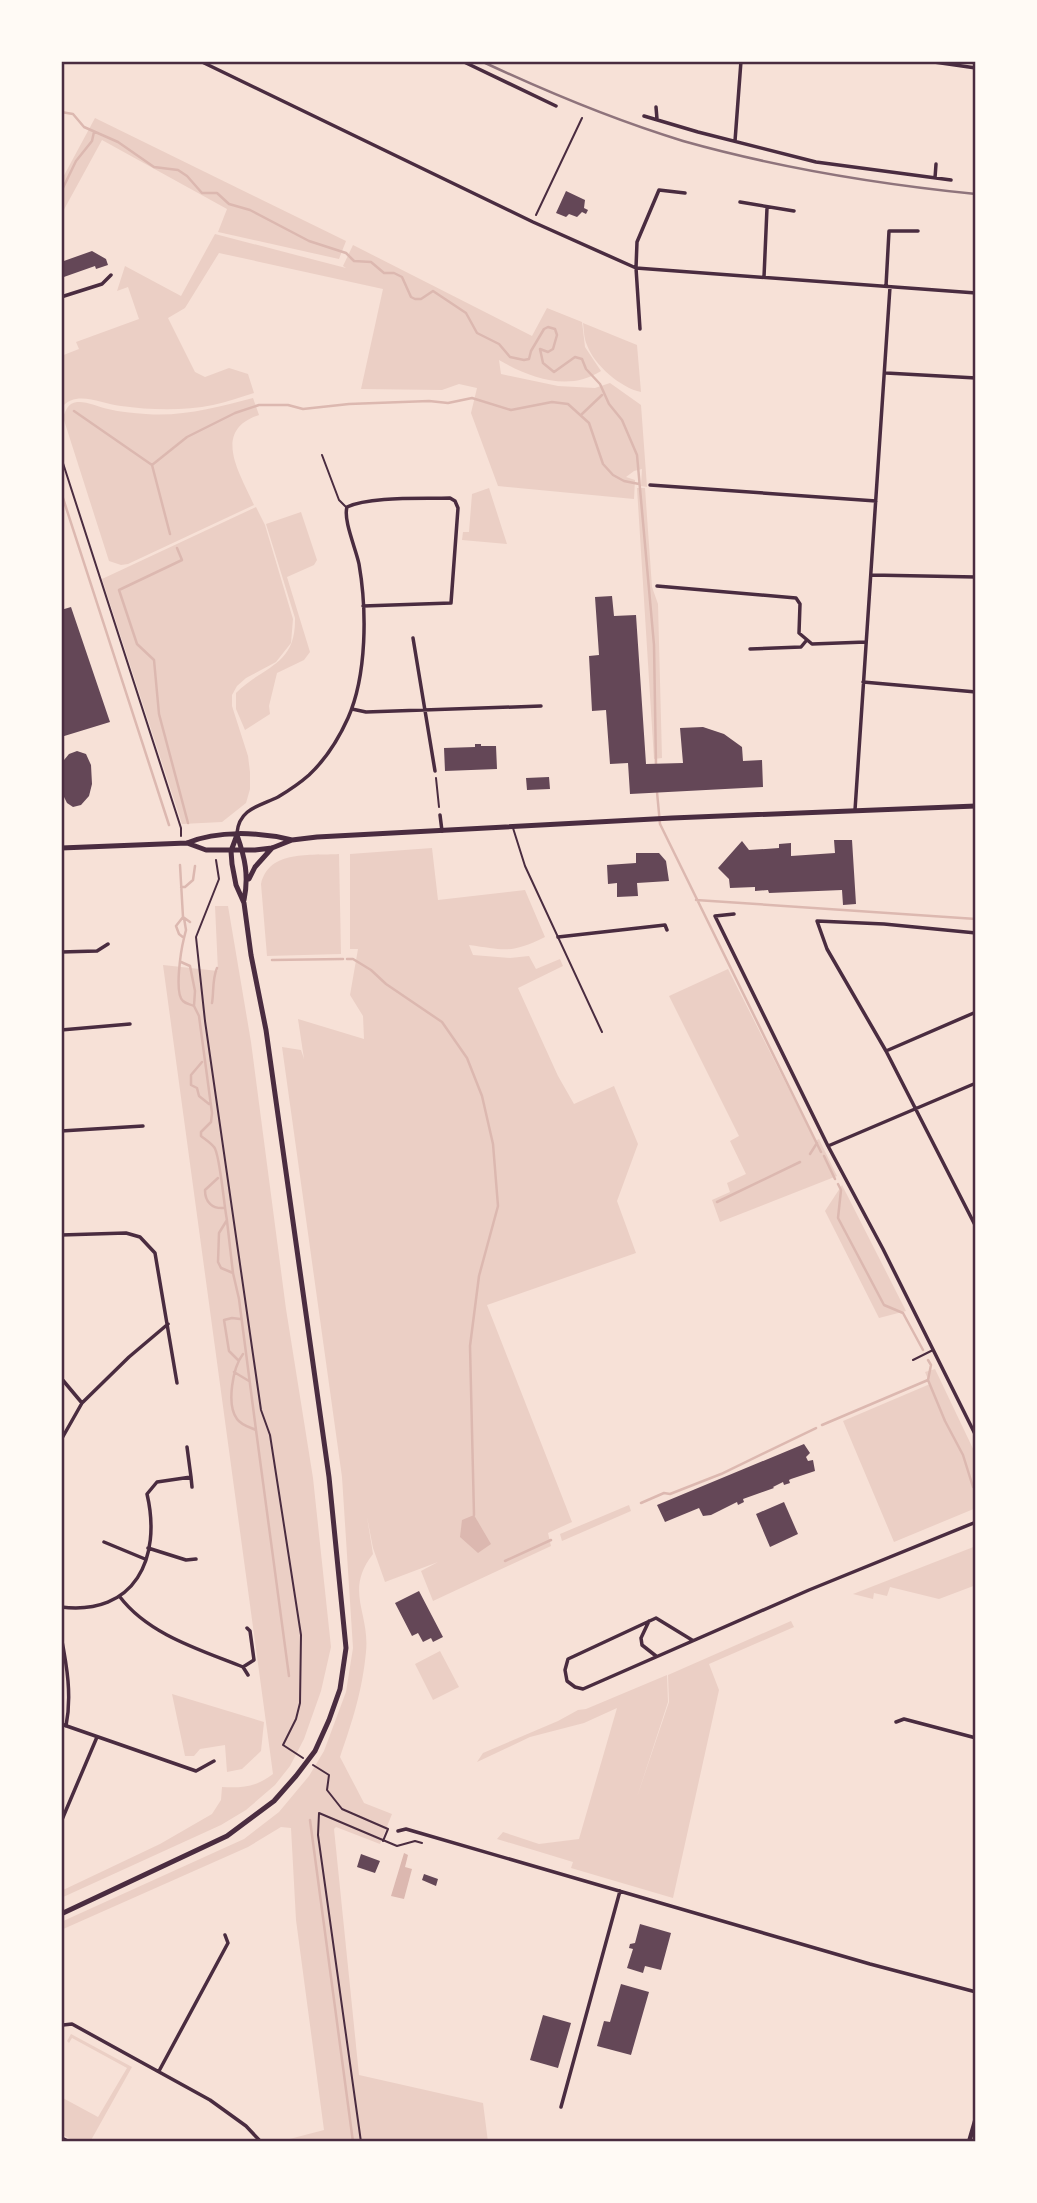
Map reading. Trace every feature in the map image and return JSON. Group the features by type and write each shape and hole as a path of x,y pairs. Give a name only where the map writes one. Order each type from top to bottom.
{"main road":[{"path":"187,844 204,836 271,835 292,840 660,818 976,806"},
{"path":"61,1914 227,1836 274,1801 315,1751 340,1689 346,1648 329,1476 266,1030 251,956 244,903 246,863 237,835"},
{"path":"237,835 231,851 236,885 244,903"},
{"path":"61,848 187,844 206,850 231,851 272,848 292,840"},
{"path":"247,882 255,867 272,848"}],"street":[{"path":"200,61 533,222 636,268 976,293"},
{"path":"462,61 556,106"},
{"path":"735,141 741,61"},
{"path":"926,61 976,68"},
{"path":"656,107 657,119"},
{"path":"644,116 816,162 951,180"},
{"path":"935,178 936,164"},
{"path":"640,329 637,242 659,190 685,193"},
{"path":"740,202 794,211"},
{"path":"764,277 767,208"},
{"path":"855,810 886,373 889,231 918,230"},
{"path":"61,298 102,284 111,275"},
{"path":"886,373 976,379"},
{"path":"650,485 876,501"},
{"path":"237,835 244,813 279,796 309,775 332,746 352,709 362,657 363,606 359,566 346,517 347,507 373,501 450,498 457,503 458,522 451,603 363,606"},
{"path":"871,575 976,577"},
{"path":"657,586 796,598 800,604 799,633 806,641 812,644 866,642"},
{"path":"413,638 435,771"},
{"path":"750,649 801,647 806,641"},
{"path":"863,682 976,692"},
{"path":"352,709 366,712 541,706"},
{"path":"440,815 442,831"},
{"path":"734,914 715,916 828,1146 976,1436"},
{"path":"976,933 817,921 827,949 886,1051 976,1227"},
{"path":"558,937 665,925 667,930"},
{"path":"61,952 97,951 108,944"},
{"path":"886,1051 976,1012"},
{"path":"61,1030 130,1024"},
{"path":"828,1146 976,1083"},
{"path":"61,1131 143,1126"},
{"path":"61,1235 126,1233 140,1237 148,1243 159,1266 177,1383"},
{"path":"61,1440 82,1403 168,1324"},
{"path":"61,1378 82,1403"},
{"path":"187,1447 192,1487"},
{"path":"61,1607 93,1608 120,1597 135,1583 148,1548 152,1518 147,1494 157,1482 191,1477"},
{"path":"692,1640 656,1618 568,1659 565,1670 567,1681 575,1688 583,1689 692,1640 976,1522"},
{"path":"104,1542 145,1559"},
{"path":"148,1548 186,1560 196,1559"},
{"path":"120,1597 145,1620 176,1640 243,1667 248,1675"},
{"path":"650,1620 641,1638 642,1645 656,1656"},
{"path":"243,1667 254,1660 250,1631 247,1628"},
{"path":"61,1636 67,1666 70,1709 64,1725 196,1771 214,1761"},
{"path":"896,1722 904,1719 976,1738"},
{"path":"61,1822 97,1737"},
{"path":"398,1831 406,1829 870,1964 976,1992"},
{"path":"561,2107 620,1891"},
{"path":"159,2071 228,1943 225,1935"},
{"path":"63,2025 72,2024 210,2101 246,2126 261,2142"},
{"path":"969,2142 976,2118"}],"lane":[{"path":"322,455 339,500 347,507"},
{"path":"513,828 525,866 601,1032"},
{"path":"913,1360 934,1350"}],"path":[{"path":"533,222 582,118"},
{"path":"61,457 181,831"},
{"path":"435,771 440,815"},
{"path":"216,860 219,879 196,937 205,1021 261,1410 270,1435 302,1635 300,1703 284,1745 291,1751"},
{"path":"323,1771 329,1775 327,1790 342,1810 388,1829 383,1841"},
{"path":"361,2142 318,1835 319,1814 397,1846 415,1841 422,1843"},
{"path":"61,2137 71,2142"}],"shaded area":[{"path":"95,118 346,241 339,259 218,232 227,209 102,140 61,215 61,181"},
{"path":"215,234 346,268 343,266 353,245 532,336 547,308 582,322 585,347 601,371 576,381 550,380 536,377 499,360 501,374 558,386 595,388 610,383 641,405 647,487 641,486 642,469 626,477 635,480 634,499 498,486 471,413 477,388 459,384 442,390 361,389 383,289 219,253 185,308 168,318 195,372 205,377 229,368 248,374 254,393 218,404 190,408 132,407 81,398 67,402 61,408 61,356 79,349 76,342 139,319 128,287 117,291 125,266 181,296"},
{"path":"583,323 637,345 641,392 625,386 602,368 586,343"},
{"path":"253,398 259,415 244,422 236,431 233,454 254,505 128,564 109,561 63,417 69,405 81,402 122,412 159,415 200,410"},
{"path":"489,488 507,544 462,540 463,532 469,532 472,494"},
{"path":"637,488 645,488 652,587 658,604 662,758 654,759"},
{"path":"256,507 265,525 293,619 291,643 276,662 246,678 232,695 232,706 248,756 250,789 246,803 222,822 182,824 102,579"},
{"path":"301,512 317,560 314,565 287,577 310,652 304,660 277,673 269,706 270,714 245,730 236,709 236,693 284,655 294,634 295,618 266,524"},
{"path":"432,848 438,900 525,890 545,937 508,949 469,945 473,955 510,958 529,956 536,969 560,959 563,966 518,988 558,1076 574,1104 614,1086 638,1144 617,1201 636,1253 487,1305 572,1522 548,1533 551,1546 433,1601 421,1571 438,1562 385,1582 373,1548 367,1517 373,1554 360,1579 359,1591 366,1652 356,1705 340,1757 364,1803 392,1814 380,1844 336,1827 334,1829 359,2075 483,2103 488,2142 278,2142 324,2130 296,1920 291,1828 281,1827 248,1847 61,1930 61,1922 244,1839 279,1812 309,1776 324,1751 346,1692 353,1648 342,1477 282,1047 301,1050 304,1059 298,1019 364,1039 363,1016 350,995 358,949 350,949 350,854"},
{"path":"339,854 341,954 267,956 261,884 266,873 273,865 293,857"},
{"path":"215,906 228,906 251,1042 286,1309 313,1478 331,1647 321,1691 304,1739 290,1766 275,1785 246,1810 221,1825 61,1898 61,1891 160,1844 212,1814 221,1800 222,1787 249,1786 273,1774 163,965 218,971"},
{"path":"728,969 815,1141 819,1139 837,1176 720,1222 712,1200 730,1192 727,1183 746,1174 730,1141 739,1136 669,996"},
{"path":"842,1185 906,1311 879,1318 825,1211"},
{"path":"935,1369 976,1455 976,1508 894,1542 843,1421 930,1384 925,1372"},
{"path":"629,1505 631,1511 562,1541 560,1534"},
{"path":"474,1515 491,1544 478,1553 460,1537 462,1520"},
{"path":"976,1546 976,1585 939,1599 890,1587 887,1596 874,1593 873,1599 853,1594"},
{"path":"791,1621 794,1627 709,1664 719,1690 673,1898 571,1868 573,1862 497,1839 503,1832 539,1844 579,1839 617,1708 584,1723 530,1737 477,1762 483,1753 578,1710 667,1675 668,1702 637,1797 669,1702 668,1675"},
{"path":"440,1651 459,1687 433,1700 415,1664"},
{"path":"172,1694 264,1722 261,1751 242,1769 227,1772 225,1745 200,1749 194,1756 185,1756"},
{"path":"404,1853 408,1855 405,1867 412,1869 404,1899 391,1896"},
{"path":"71,2034 132,2067 90,2142 76,2142 61,2134 61,2097 98,2117 127,2068 72,2038 69,2043 67,2041"}],"building":[{"path":"566,191 585,200 584,208 588,210 586,214 582,212 577,217 569,214 566,217 556,213"},
{"path":"92,251 106,259 108,265 96,269 95,266 61,278 61,262"},
{"path":"612,596 614,616 636,615 646,764 683,763 680,728 703,727 724,734 742,747 743,761 762,760 763,787 630,794 628,763 610,764 606,710 592,711 589,656 599,655 595,597"},
{"path":"71,607 110,722 61,737 61,610"},
{"path":"475,744 496,746 497,769 445,771 444,748 475,747"},
{"path":"77,751 86,754 91,765 92,784 89,796 81,805 73,807 63,795 61,770 69,754"},
{"path":"549,777 550,789 527,790 526,778"},
{"path":"834,840 852,840 856,904 843,905 842,890 769,893 768,890 755,891 755,887 730,888 729,879 718,868 742,841 749,850 779,848 779,844 791,843 791,856 835,853"},
{"path":"636,853 659,853 666,861 669,881 637,883 638,896 617,897 617,883 608,884 607,865 636,863"},
{"path":"804,1444 810,1453 806,1457 808,1461 813,1460 815,1471 791,1479 790,1483 784,1485 783,1482 743,1499 744,1502 738,1505 737,1502 711,1515 703,1516 699,1508 665,1522 657,1505"},
{"path":"784,1502 798,1534 770,1547 756,1514"},
{"path":"419,1591 443,1637 433,1642 431,1638 423,1642 418,1633 412,1636 395,1603"},
{"path":"361,1854 380,1861 375,1873 357,1867"},
{"path":"424,1874 438,1879 436,1886 422,1880"},
{"path":"640,1924 671,1933 661,1970 645,1966 643,1973 627,1968 633,1949 629,1948 630,1944 635,1943"},
{"path":"621,1984 649,1992 631,2055 597,2046 604,2021 610,2022"},
{"path":"543,2015 571,2023 558,2068 530,2060"}],"waterway":[{"path":"61,112 73,114 84,127 118,142 154,167 178,170 202,193 217,193 229,204 250,210 309,241 346,253 354,261 371,262 384,273 394,273 402,277 411,297 415,299 421,299 433,291 466,313 477,333 499,344 510,357 529,359 544,329 555,329 557,335 553,349 548,352 540,349 543,363 554,372 575,357 582,359 586,369 600,384 609,404 622,420 637,455 654,645 656,765"},
{"path":"61,192 76,161 92,141 94,132"},
{"path":"582,414 602,395"},
{"path":"152,465 187,437 235,413 259,405 288,405 303,409 349,404 429,401 448,403 472,398 511,410 552,402 568,404 589,423 603,464 613,475 639,484"},
{"path":"74,411 152,465 170,534"},
{"path":"61,492 169,825"},
{"path":"177,548 182,560 119,590 137,644 154,660 159,714 188,823"},
{"path":"657,792 660,824 821,1152"},
{"path":"180,865 183,917 176,926 184,938 179,990 183,1001 194,1006 199,1016 212,1113 211,1122 201,1132 201,1136 216,1151 227,1220 219,1233 218,1262 221,1268 233,1273 239,1299 256,1430"},
{"path":"181,887 193,880 195,866"},
{"path":"696,900 976,919"},
{"path":"183,917 190,922"},
{"path":"184,918 184,938"},
{"path":"272,960 343,959"},
{"path":"347,959 353,959 371,970 386,984 442,1022 467,1058 482,1096 493,1144 498,1206 479,1276 470,1346 474,1515"},
{"path":"181,962 190,966 195,991 194,1006"},
{"path":"212,1003 217,968"},
{"path":"202,1062 191,1075 191,1085 197,1088 199,1096 209,1104"},
{"path":"810,1154 817,1143"},
{"path":"824,1156 835,1179"},
{"path":"717,1202 800,1162"},
{"path":"218,1178 205,1190 205,1194 213,1206 224,1208"},
{"path":"838,1184 841,1190 838,1218 884,1305 903,1313 923,1350"},
{"path":"227,1221 233,1273"},
{"path":"238,1360 229,1351 224,1320 240,1319"},
{"path":"243,1354 234,1376 232,1404 239,1421 256,1430 289,1676"},
{"path":"928,1360 931,1365 928,1380 963,1455 973,1487 976,1487"},
{"path":"234,1372 249,1381"},
{"path":"822,1425 928,1380"},
{"path":"641,1503 721,1474 816,1428"},
{"path":"505,1561 551,1540"},
{"path":"310,1820 353,2142"}],"railway":[{"path":"481,61 581,105 683,141 828,174 976,194"}]}
